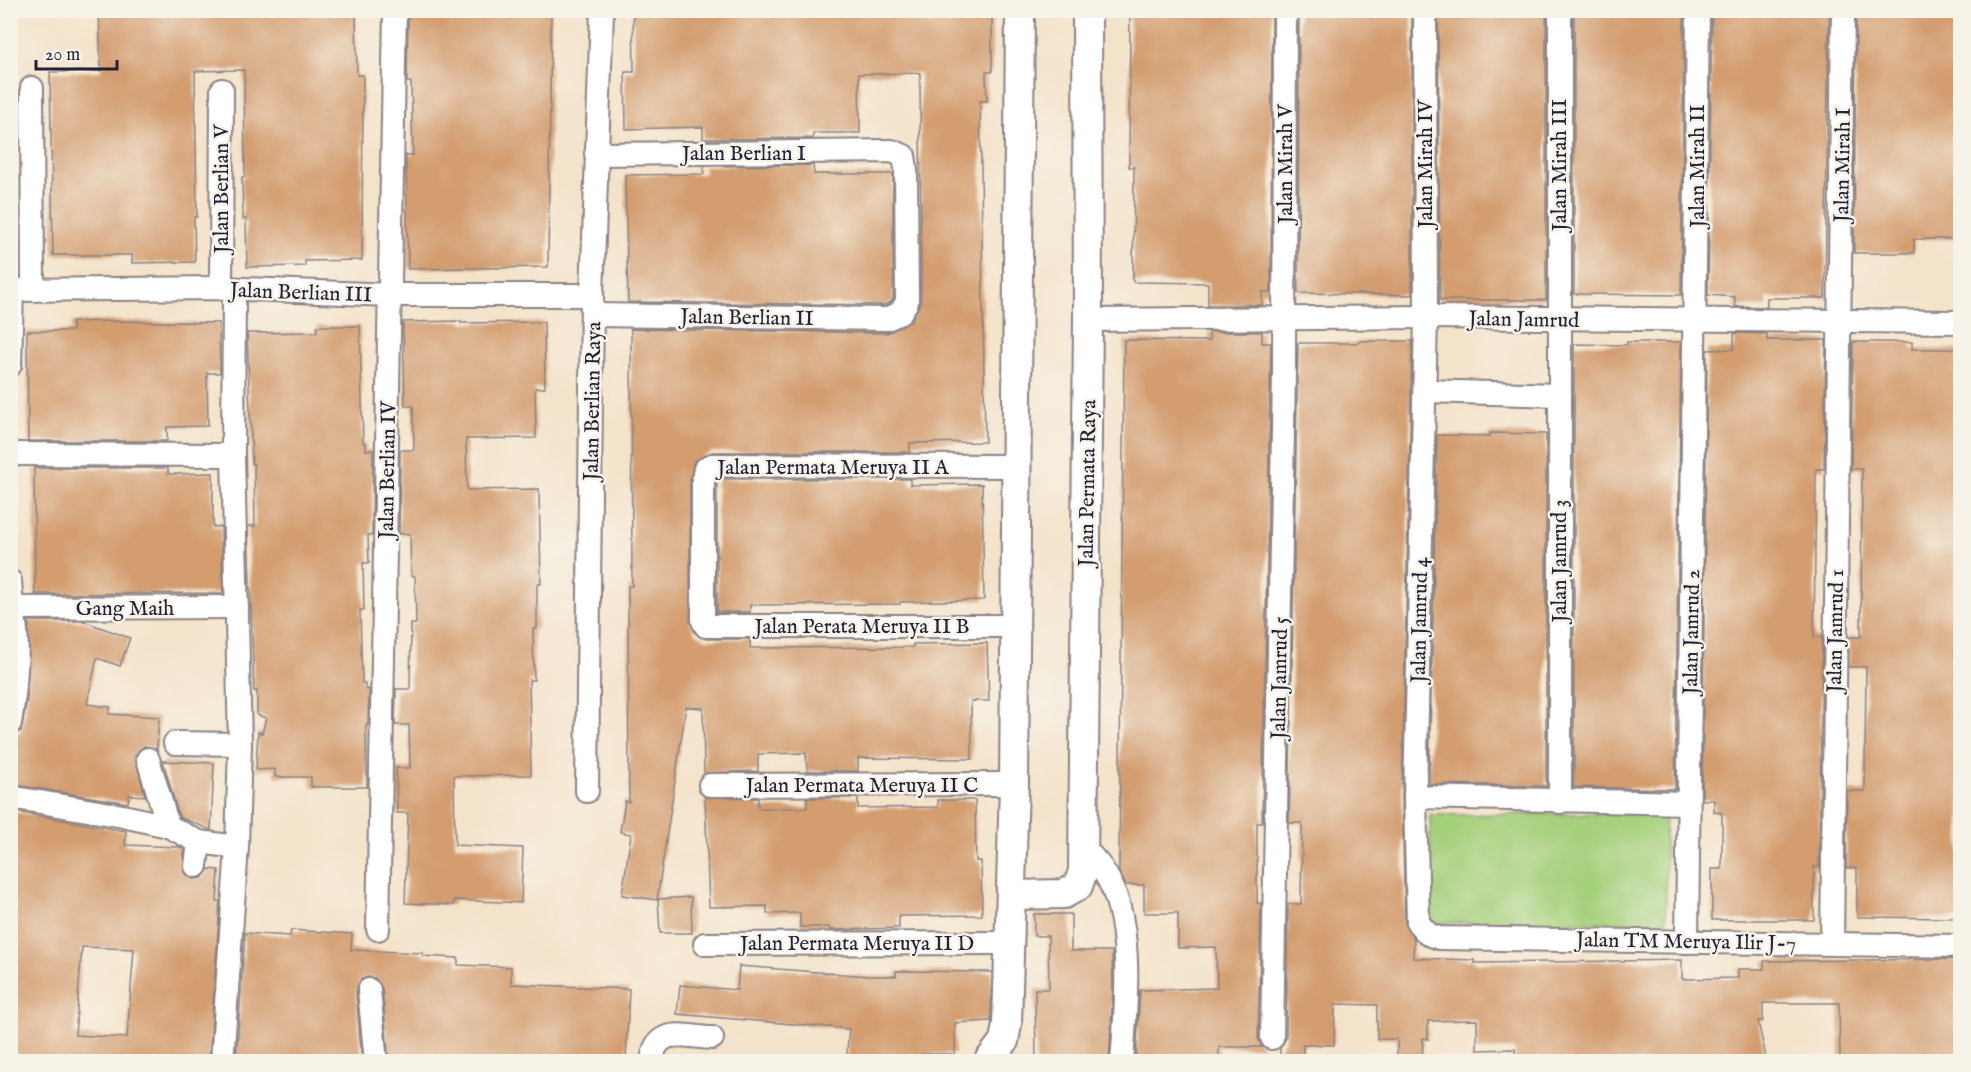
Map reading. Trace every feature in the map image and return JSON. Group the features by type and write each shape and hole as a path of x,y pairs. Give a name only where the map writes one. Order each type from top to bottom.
{"street":[{"name":"Jalan Berlian IV","path":"378,929 395,10"},
{"name":"Jalan Berlian Raya","path":"587,791 593,305 602,10"},
{"path":"988,1062 1005,1037 1011,895 1014,784 1020,10"},
{"name":"Jalan Permata Raya","path":"1011,895 1064,894 1078,886 1083,871 1088,320 1087,10"},
{"name":"Jalan Mirah V","path":"1284,318 1285,10"},
{"name":"Jalan Mirah IV","path":"1425,10 1426,317"},
{"name":"Jalan Mirah III","path":"1558,320 1560,10"},
{"name":"Jalan Mirah II","path":"1696,322 1698,10"},
{"name":"Jalan Mirah I","path":"1839,320 1843,10"},
{"path":"10,365 19,290 32,88"},
{"name":"Jalan Berlian V","path":"222,90 240,744 237,847 222,1062"},
{"name":"Jalan Berlian I","path":"596,154 892,151 904,156 907,302 900,314"},
{"name":"Jalan Berlian III","path":"19,290 227,289 593,305"},
{"name":"Jalan Berlian II","path":"593,305 887,319 900,314"},
{"name":"Jalan Jamrud","path":"1088,320 1426,317 1696,322 1839,320 1960,322"},
{"name":"Jalan Jamrud 4","path":"1418,923 1415,797 1426,317"},
{"name":"Jalan Jamrud 5","path":"1272,1038 1284,318"},
{"name":"Jalan Jamrud 3","path":"1558,320 1560,802"},
{"name":"Jalan Jamrud 1","path":"1832,943 1839,320"},
{"name":"Jalan Jamrud 2","path":"1686,942 1696,322"},
{"path":"1425,392 1558,395"},
{"path":"10,453 233,455"},
{"name":"Jalan Permata Meruya II A","path":"711,627 703,621 705,469 712,465 1017,466"},
{"path":"10,581 17,681 10,723"},
{"name":"Gang Maih","path":"11,608 237,607"},
{"name":"Jalan Perata Meruya II B","path":"711,627 1014,626"},
{"path":"175,743 240,744"},
{"path":"148,759 168,826"},
{"name":"Jalan Permata Meruya II C","path":"710,785 1014,784"},
{"path":"10,797 123,816 168,826 199,842 237,847"},
{"path":"1415,797 1688,804"},
{"path":"196,866 199,842"},
{"path":"1083,847 1105,873 1121,916 1127,987 1122,1062"},
{"name":"Jalan TM Meruya Ilir J-7","path":"1418,923 1428,934 1438,938 1960,946"},
{"name":"Jalan Permata Meruya II D","path":"705,944 1008,944"},
{"path":"369,990 376,1062"},
{"path":"652,1062 653,1048 664,1036 712,1038"}],"green space":[{"path":"1665,813 1666,922 1431,923 1430,815"}],"building":[{"path":"99,10 356,10 357,75 363,75 362,260 305,261 305,266 247,267 242,177 245,177 244,70 195,71 197,217 194,217 195,262 132,263 132,255 53,255 50,72 101,71"},
{"path":"408,10 551,10 548,267 408,269 406,155 413,155 411,82 407,82"},
{"path":"633,10 992,10 992,72 986,72 987,101 980,101 985,442 910,443 910,452 712,452 694,461 690,479 690,621 695,633 706,639 750,639 750,648 913,647 913,644 987,643 989,701 971,701 972,759 858,758 858,771 807,771 806,753 758,754 758,771 704,773 703,708 686,707 657,900 622,895 631,834 620,832 625,801 629,802 628,586 632,586 631,329 887,333 911,321 921,302 920,73 859,74 860,133 813,133 813,138 703,139 703,127 626,129 625,72 634,72"},
{"path":"1130,10 1272,10 1271,292 1262,292 1262,305 1208,305 1208,283 1133,282 1134,167 1129,167"},
{"path":"1299,10 1412,10 1412,295 1298,293"},
{"path":"1438,10 1546,10 1546,300 1440,300"},
{"path":"1574,10 1684,10 1681,295 1574,294"},
{"path":"1712,10 1829,10 1825,298 1767,298 1767,307 1735,306 1735,297 1708,295"},
{"path":"1856,10 1960,10 1960,239 1914,239 1914,253 1854,253"},
{"path":"813,165 814,174 893,174 893,298 891,302 884,305 628,302 625,175 704,174 704,166"},
{"path":"461,321 461,323 544,322 545,388 535,388 536,438 466,439 467,490 539,489 541,584 537,584 537,629 533,629 534,680 529,680 531,775 454,776 455,845 523,848 521,903 454,900 454,905 405,903 408,813 397,813 396,768 410,768 409,725 395,725 396,689 410,689 411,624 416,624 415,576 411,576 410,534 399,534 400,450 414,450 413,406 405,406 403,322"},
{"path":"72,322 219,323 220,373 207,373 208,426 167,427 167,441 28,441 27,331 72,331"},
{"path":"317,326 360,326 363,443 366,443 366,450 373,450 372,535 368,535 369,563 363,563 364,610 360,610 362,683 365,683 365,690 369,689 368,725 366,725 367,787 311,787 311,777 275,777 275,769 256,770 258,732 262,733 266,718 257,715 257,691 254,691 248,526 255,526 254,464 252,464 247,333 317,332"},
{"path":"1209,332 1262,332 1262,343 1271,343 1262,823 1257,823 1257,903 1261,903 1258,1038 1262,1047 1219,1047 1219,1062 1136,1062 1140,990 1217,988 1216,947 1178,948 1178,913 1144,913 1144,885 1126,885 1119,872 1124,340 1209,341"},
{"path":"1734,333 1767,334 1767,340 1826,340 1824,469 1816,469 1814,637 1822,637 1819,867 1814,867 1814,920 1712,920 1712,869 1722,869 1722,813 1714,812 1714,800 1702,800 1707,350 1734,349"},
{"path":"1358,341 1412,341 1402,797 1405,923 1414,938 1413,958 1474,960 1474,963 1682,960 1682,979 1738,978 1738,969 1764,969 1764,961 1960,959 1960,1055 1844,1062 1840,1059 1839,1003 1763,1003 1763,1021 1758,1021 1767,1062 1515,1062 1515,1049 1477,1050 1477,1020 1428,1021 1428,1039 1423,1038 1422,1062 1397,1062 1397,1039 1377,1039 1377,1005 1335,1004 1334,1045 1303,1045 1303,1062 1280,1062 1280,1048 1286,1038 1288,904 1301,904 1302,823 1289,823 1298,343 1358,343"},
{"path":"1627,342 1681,342 1675,789 1574,787 1574,344 1627,345"},
{"path":"1853,342 1912,342 1912,349 1960,349 1960,604 1955,604 1955,656 1960,656 1960,918 1857,917 1857,868 1846,868 1847,791 1865,791 1866,667 1849,667 1849,637 1861,637 1862,469 1851,469"},
{"path":"1490,433 1546,434 1546,786 1429,784 1437,435 1490,436"},
{"path":"34,468 168,468 168,474 213,473 213,527 221,527 223,593 35,594"},
{"path":"717,479 910,479 910,485 982,484 984,600 900,602 900,604 750,605 750,612 717,612"},
{"path":"29,621 83,621 130,638 120,666 97,658 87,704 110,707 109,714 159,717 157,749 144,746 135,756 145,796 129,795 128,803 10,784 10,736 21,731 27,699"},
{"path":"163,761 214,763 211,830 179,817"},
{"path":"705,797 758,798 758,808 807,808 807,798 858,798 858,808 938,807 938,800 975,800 976,861 981,861 982,915 899,916 899,928 830,930 829,927 800,927 800,913 767,914 767,906 709,907"},
{"path":"10,811 126,831 125,845 180,847 184,850 184,872 194,879 202,878 209,869 219,870 217,901 220,901 209,1062 10,1062 14,920 10,920","holes":["82,947 134,949 127,1038 75,1035"]},
{"path":"691,897 692,933 660,933 658,899"},
{"path":"1034,914 1071,914 1071,951 1112,951 1113,990 1109,1062 1036,1062 1035,989 1049,989 1048,936 1034,936"},
{"path":"291,930 352,934 351,950 423,953 423,956 458,958 458,965 511,967 511,984 629,989 626,1062 389,1062 382,988 375,978 368,977 361,979 356,991 362,1062 236,1062 245,933 290,936"},
{"path":"739,966 869,976 896,976 896,971 992,972 991,1021 955,1023 955,1054 922,1054 922,1062 846,1062 849,1029 677,1014 680,985 737,990"}]}
